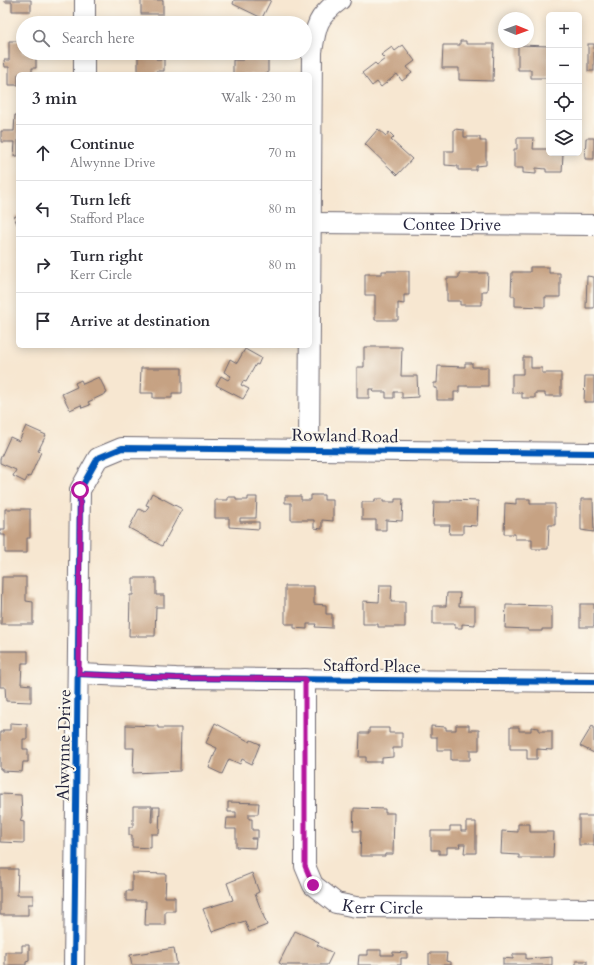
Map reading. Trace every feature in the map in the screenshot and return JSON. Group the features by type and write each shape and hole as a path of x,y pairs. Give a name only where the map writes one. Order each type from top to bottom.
{"street":[{"path":"85,0 85,16"},
{"path":"312,52 315,30 324,11 340,0"},
{"path":"84,60 84,72"},
{"path":"312,60 312,72"},
{"name":"Contee Drive","path":"312,223 594,225"},
{"path":"309,348 309,449"},
{"name":"Rowland Road","path":"98,458 122,448 594,453"},
{"name":"Alwynne Drive","path":"74,965 79,674 80,490 98,458"},
{"name":"Stafford Place","path":"79,674 176,678 594,682"},
{"name":"Kerr Circle","path":"305,679 305,866 313,885 336,903 356,907 594,909"}],"building":[{"path":"5,0 31,0 31,11 12,11 12,2 5,2"},
{"path":"141,0 163,0 163,14 141,14"},
{"path":"234,0 271,0 263,16 258,16 233,4"},
{"path":"9,41 16,41 16,60 36,60 36,68 32,68 32,72 16,72 16,85 9,85 9,67 5,67 4,60 9,60"},
{"path":"460,41 466,41 466,44 494,44 493,81 459,80 459,68 442,68 443,45 460,45"},
{"path":"588,44 594,44 594,71 588,71"},
{"path":"403,45 415,61 407,67 412,73 402,81 397,74 381,87 377,82 372,86 362,73 375,63 377,65 385,59 381,55 392,47 395,51"},
{"path":"534,46 546,46 546,78 531,78 531,70 518,70 518,48 534,48"},
{"path":"138,60 164,60 164,71 138,72"},
{"path":"233,60 268,60 268,72 233,72"},
{"path":"16,115 16,156 14,156 15,142 1,142 1,131 14,131"},
{"path":"378,129 386,136 389,132 394,137 391,140 412,159 397,175 365,144"},
{"path":"454,129 464,130 464,137 480,137 480,141 486,141 486,165 476,166 476,170 458,170 458,166 445,165 445,151 454,151"},
{"path":"517,138 534,138 533,149 546,149 546,156 563,156 562,172 546,172 546,169 536,168 536,174 523,173 523,168 514,168 514,149 517,149"},
{"path":"586,138 594,138 594,159 585,159"},
{"path":"530,267 549,267 549,273 560,273 560,297 545,297 545,307 515,306 515,296 511,296 512,272 530,272"},
{"path":"382,271 409,271 409,295 404,295 404,304 398,303 398,320 375,320 375,295 365,295 365,274 382,274"},
{"path":"459,273 488,273 487,291 482,291 482,305 460,305 460,301 447,301 447,278 459,278"},
{"path":"587,276 594,277 594,308 586,308"},
{"path":"364,347 402,347 401,376 417,376 418,397 402,398 402,392 394,392 394,398 386,398 386,392 373,392 374,389 369,389 369,398 357,398 357,367 364,367"},
{"path":"245,349 261,358 246,382 243,381 241,385 249,389 243,399 216,385 221,376 228,380 231,376 224,372 230,359 237,363"},
{"path":"523,357 531,357 531,368 542,368 542,373 561,373 561,396 545,396 545,393 535,393 535,398 522,398 522,393 512,393 512,374 523,374"},
{"path":"465,363 472,363 472,367 488,367 488,386 459,386 459,392 454,392 454,400 437,400 437,388 434,388 434,383 437,383 438,366 465,367"},
{"path":"141,368 182,368 182,393 172,393 172,398 153,398 153,393 140,393"},
{"path":"585,376 594,376 594,402 584,402"},
{"path":"99,377 107,393 88,402 90,405 82,408 81,405 70,410 62,394 77,387 75,383 81,380 83,384"},
{"path":"26,426 46,435 38,451 41,452 30,477 28,476 25,482 13,476 16,470 0,463 0,459 10,437 19,441"},
{"path":"152,493 182,509 162,546 129,528 139,509 145,512 149,506 146,505"},
{"path":"311,495 324,495 324,500 333,500 333,521 322,520 322,529 314,528 314,520 291,520 291,503 285,503 285,496 301,496 301,500 311,500"},
{"path":"228,497 236,497 236,500 248,500 248,497 257,497 256,518 240,518 240,522 259,522 259,529 229,527 229,518 215,518 215,500 228,500"},
{"path":"375,499 383,499 383,502 395,502 395,499 403,499 402,521 386,520 386,530 376,530 376,520 362,520 362,502 375,502"},
{"path":"516,499 530,499 530,504 555,504 555,525 549,525 548,549 532,549 532,539 515,539 515,534 504,534 505,503 516,504"},
{"path":"581,499 593,499 594,532 581,530"},
{"path":"451,500 478,501 477,526 463,525 463,534 449,534 450,525 433,525 434,502 451,502"},
{"path":"5,509 30,509 30,538 27,538 27,553 5,553 5,535 0,535 0,529 5,529"},
{"path":"2,577 26,577 26,601 33,602 33,624 1,624"},
{"path":"133,578 156,578 156,595 164,595 164,607 156,607 155,636 129,636 130,595 133,595"},
{"path":"380,585 392,585 391,602 405,602 405,627 378,627 378,624 363,624 363,601 379,602"},
{"path":"285,586 314,586 314,604 326,605 326,614 332,614 332,628 315,627 316,624 307,624 307,629 294,628 294,624 285,624"},
{"path":"447,593 460,593 459,606 475,606 475,625 462,624 462,628 455,628 455,624 433,624 433,606 446,606"},
{"path":"580,604 594,604 594,627 580,627"},
{"path":"506,605 552,606 552,629 528,631 528,629 505,628"},
{"path":"0,651 28,651 28,663 22,663 21,684 31,685 31,702 6,701 5,687 0,687"},
{"path":"10,723 27,724 27,739 23,739 23,749 28,749 28,762 23,762 22,772 2,771 2,769 0,769 0,732 3,732 3,730 10,730"},
{"path":"215,723 250,742 251,740 260,744 252,764 242,759 240,764 229,759 222,774 209,768 217,748 206,743"},
{"path":"126,725 158,726 158,728 181,728 180,771 133,773 134,748 126,748"},
{"path":"456,725 469,725 469,730 479,730 479,750 470,750 470,760 451,760 451,750 437,750 437,737 431,737 431,726 446,727 446,730 456,730"},
{"path":"592,726 594,727 594,753 580,746"},
{"path":"510,727 519,727 519,731 531,731 531,727 539,728 539,731 552,731 552,750 537,749 537,759 527,759 527,749 510,749"},
{"path":"369,728 389,728 389,733 402,733 402,748 393,748 393,757 382,758 382,762 366,762 366,757 359,757 360,733 369,733"},
{"path":"0,794 21,795 22,816 20,821 24,822 24,843 0,842"},
{"path":"228,802 259,803 258,814 249,814 249,819 252,819 252,830 258,830 258,838 251,838 256,839 255,848 236,847 236,829 226,829 227,818 236,818 236,812 228,812"},
{"path":"133,806 152,806 151,822 153,822 153,807 160,807 159,834 151,834 151,848 132,847 132,835 129,835 129,827 133,827"},
{"path":"354,808 385,809 385,813 394,813 393,854 385,854 385,856 360,856 361,831 353,831"},
{"path":"579,816 594,816 594,845 579,845"},
{"path":"466,822 476,822 476,853 464,853 465,844 459,844 460,847 447,847 447,854 439,854 439,850 431,850 431,831 450,831 450,826 461,826 461,831 466,831"},
{"path":"518,824 530,824 530,832 554,832 553,858 519,858 519,855 501,854 502,831 518,832"},
{"path":"0,869 18,869 17,895 33,895 33,904 28,904 28,915 0,915"},
{"path":"132,873 166,874 165,897 175,897 175,911 165,911 165,925 145,925 146,901 126,901 126,891 132,891"},
{"path":"252,873 259,892 255,894 267,925 249,932 245,921 212,932 203,909 233,900 227,883"},
{"path":"295,931 319,942 317,945 333,953 327,965 283,965 279,963"},
{"path":"22,945 29,945 29,961 26,962 26,965 5,965 5,952 22,952"},
{"path":"174,948 177,965 132,965 130,955"},
{"path":"368,950 381,950 381,955 393,955 393,952 407,953 407,958 401,958 401,965 358,965 359,955 368,955"},
{"path":"429,953 447,953 446,961 451,962 451,965 429,965"},
{"path":"513,954 526,954 526,959 552,957 552,965 503,965 503,958 513,959"},
{"path":"576,961 587,961 587,965 576,965"}],"cycle path":[{"path":"74,965 80,490 98,458 122,448 594,453"},
{"path":"79,674 176,678 594,682"}],"route":[{"path":"80,490 79,674 176,678 305,679 305,866 313,885"}]}
